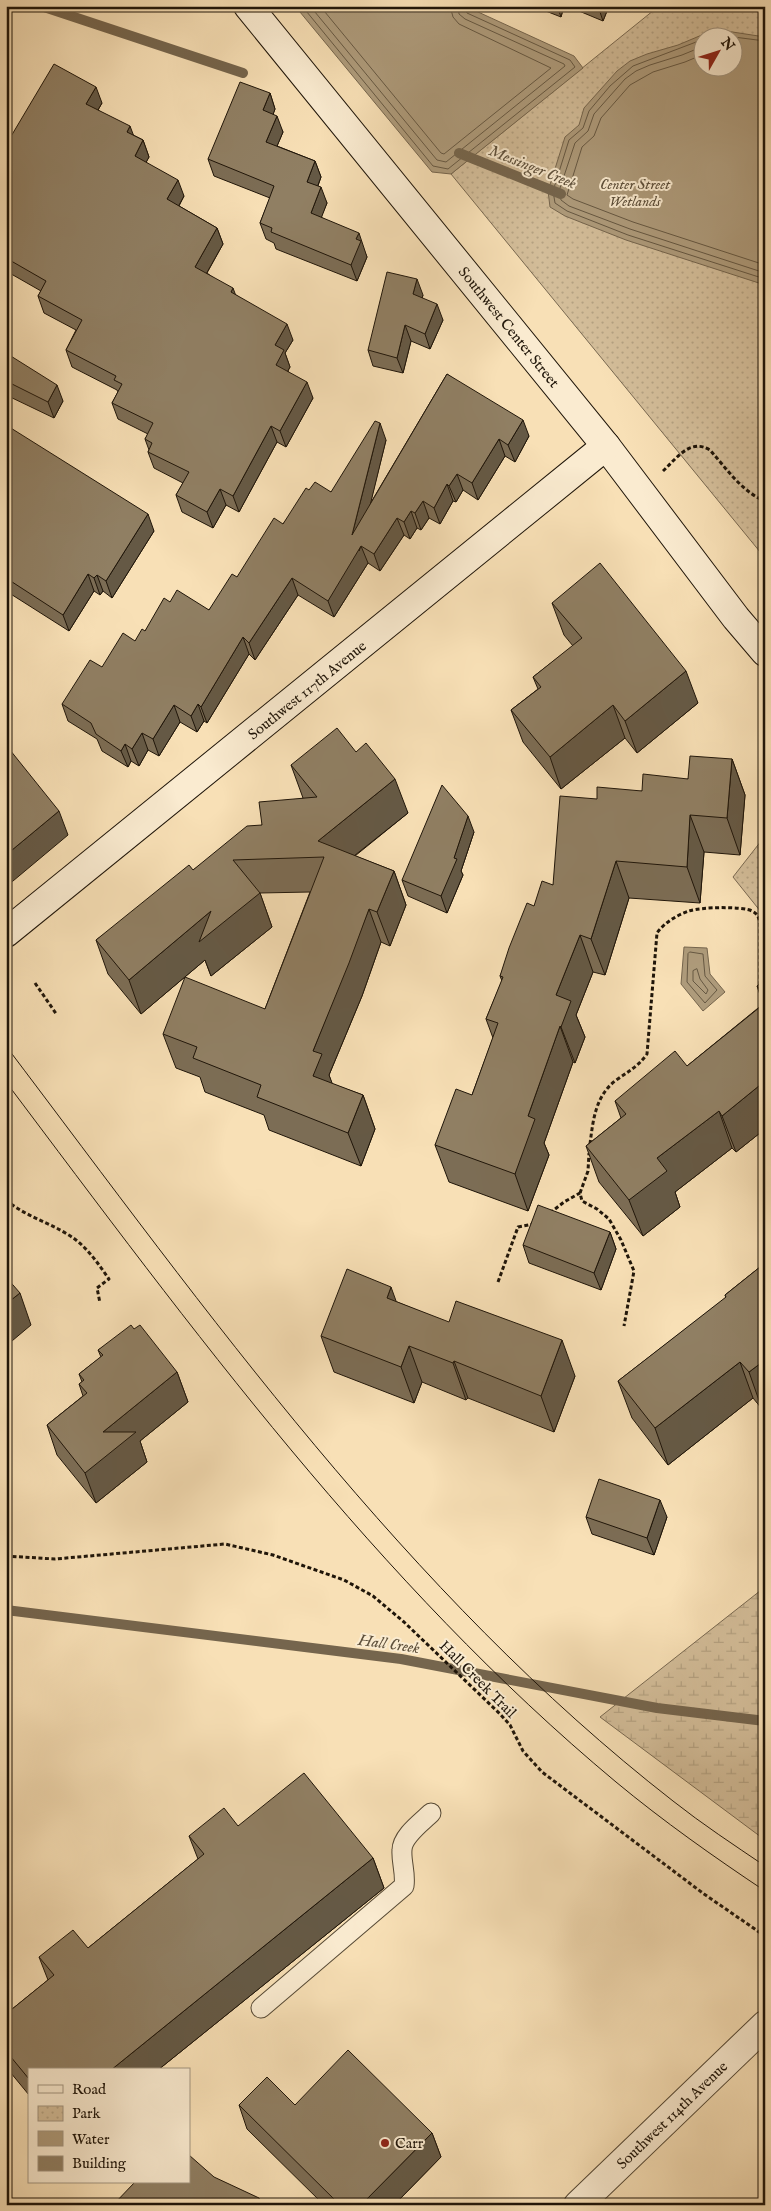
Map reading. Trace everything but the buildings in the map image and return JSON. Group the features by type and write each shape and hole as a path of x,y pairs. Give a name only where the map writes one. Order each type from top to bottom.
{"street":[{"name":"Southwest Center Street","path":"248,6 606,446 736,618 765,652"},
{"name":"Southwest 117th Avenue","path":"6,933 606,446"},
{"name":"Southwest 114th Avenue","path":"578,2205 765,2025"}],"lane":[{"path":"261,2008 404,1886 405,1875 402,1850 404,1842 430,1813"}],"path":[{"path":"660,473 695,444 703,445 710,450 744,488 757,498 765,501"},
{"path":"624,1326 634,1271 621,1240 609,1219 597,1209 582,1201 580,1193 588,1171 593,1119 597,1104 606,1089 640,1064 647,1054 657,933 661,928 679,915 696,909 743,909 753,911 758,916 760,924 758,981 765,1017"},
{"path":"34,983 57,1015"},
{"path":"588,1171 595,1170"},
{"path":"547,1216 564,1202 580,1193"},
{"path":"6,1200 19,1211 67,1234 90,1253 109,1278 97,1288 100,1303"},
{"path":"498,1282 518,1227 537,1222"},
{"name":"Hall Creek Trail","path":"6,1556 55,1559 224,1544 273,1555 344,1580 373,1596 404,1622 500,1714 510,1725 522,1751 542,1772 704,1894 765,1936"}],"green space":[{"name":"Center Street Wetlands","path":"659,6 765,6 765,558 451,174"},
{"path":"765,836 765,917 733,877"},
{"path":"765,1587 765,1840 600,1717"}],"water":[{"path":"295,6 465,6 574,56 583,68 451,174 432,172"},
{"path":"744,34 765,37 765,285 626,240 565,216 550,207 548,191 565,137 579,125 584,108 617,71 630,61 694,38 694,78 744,78"},
{"path":"684,947 707,948 710,974 725,992 703,1011 681,984"}],"waterway":[{"name":"Messinger Creek","path":"41,6 243,73"},
{"name":"Messinger Creek","path":"459,153 561,194"},
{"name":"Hall Creek","path":"6,1610 401,1659 657,1708 765,1721"}],"tram line":[{"path":"6,1046 235,1347 315,1446 398,1541 485,1633 576,1720 684,1810 765,1866"},
{"path":"6,1082 146,1268 291,1450 367,1538 446,1623 529,1705 616,1782 652,1811 765,1891"}],"place":[{"name":"Carr","path":"385,2143"}]}
